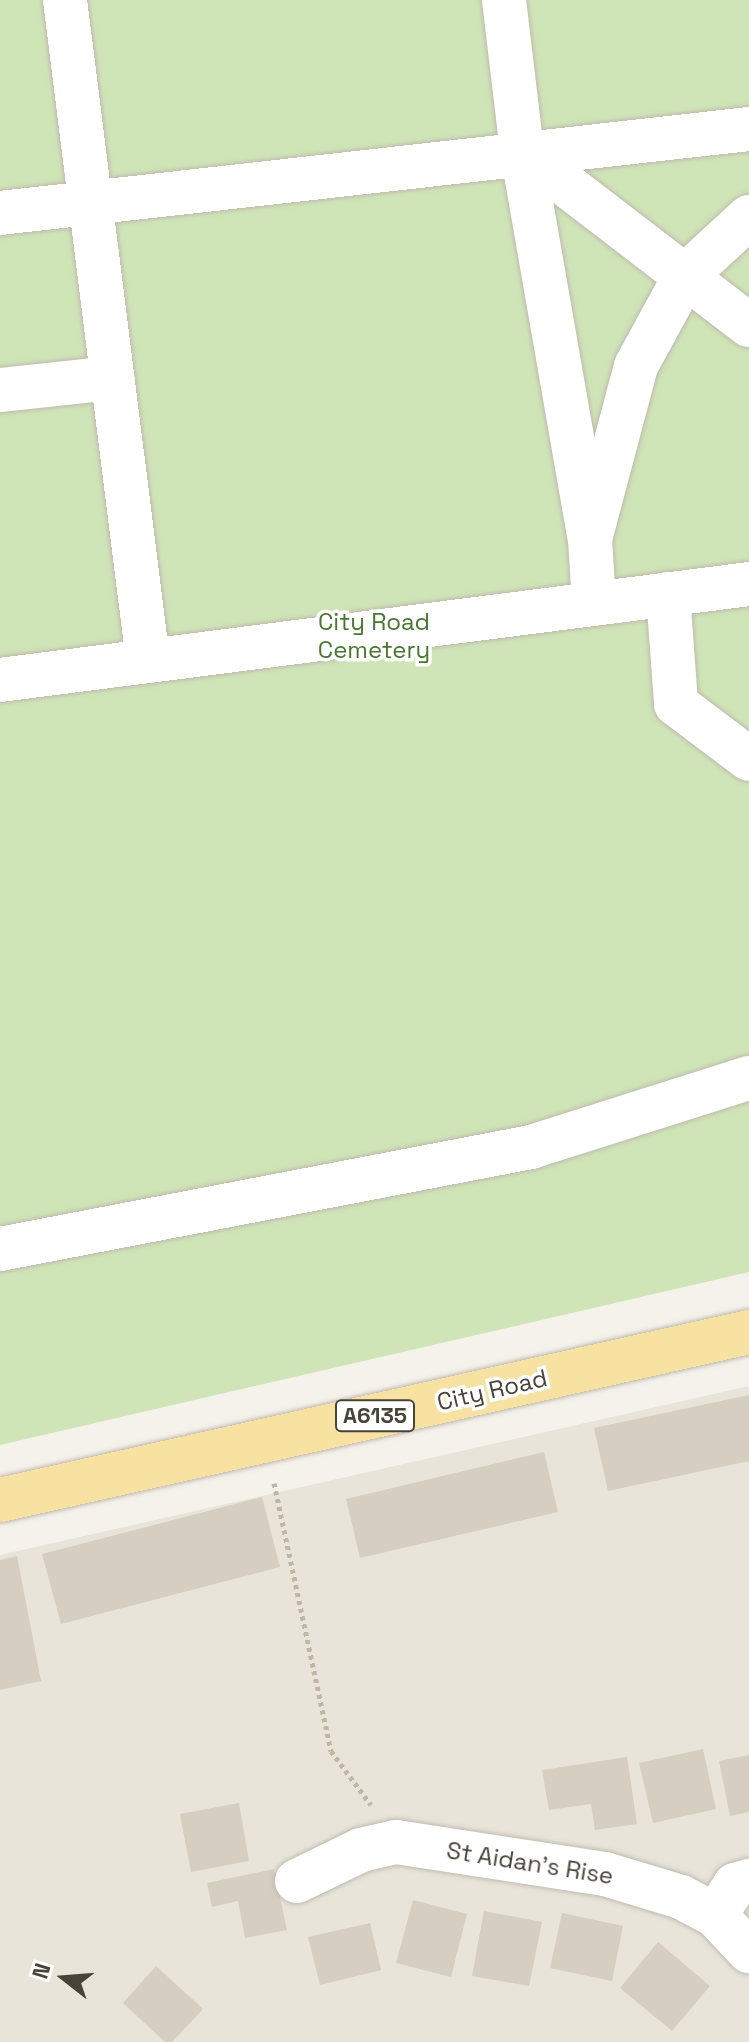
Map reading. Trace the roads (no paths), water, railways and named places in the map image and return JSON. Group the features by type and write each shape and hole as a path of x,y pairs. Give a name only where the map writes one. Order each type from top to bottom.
{"main road":[{"name":"City Road","path":"0,1500 749,1332"}],"street":[{"path":"65,0 148,661"},
{"path":"504,0 522,151 590,539 594,604"},
{"path":"0,213 522,151 749,129"},
{"path":"522,151 749,325"},
{"path":"590,539 636,366 685,276 749,217"},
{"path":"0,390 112,378"},
{"path":"0,680 749,584"},
{"path":"668,594 676,704 749,759"},
{"path":"0,1249 531,1147 749,1078"},
{"name":"St Aidan's Rise","path":"297,1881 361,1850 396,1842 605,1874 681,1897 715,1915 749,1951"},
{"path":"715,1915 735,1885 749,1881"}],"park label":[{"name":"City Road Cemetery","path":"374,636"}]}
